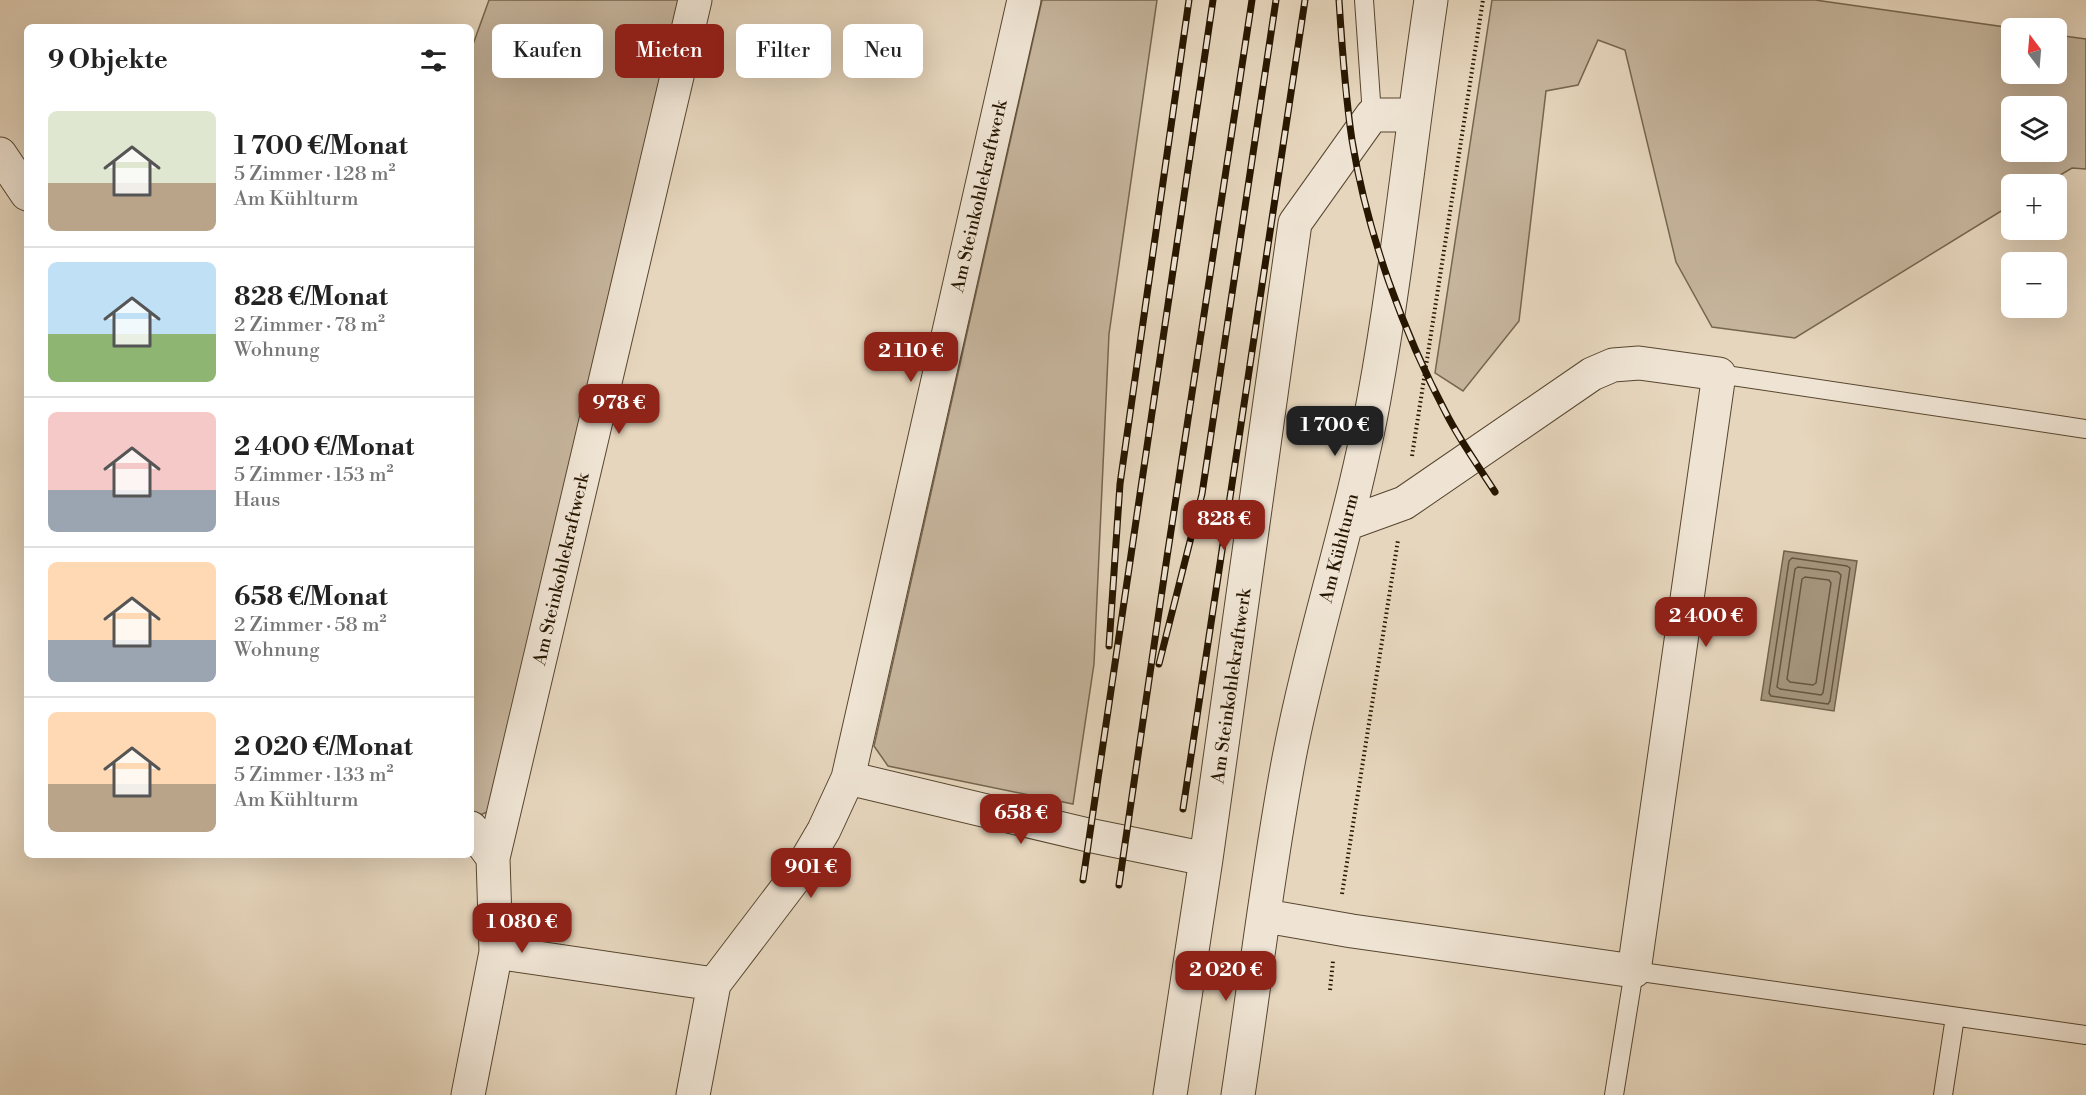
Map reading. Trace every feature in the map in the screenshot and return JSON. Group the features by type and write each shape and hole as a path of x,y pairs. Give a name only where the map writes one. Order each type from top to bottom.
{"street":[{"name":"Am Steinkohlekraftwerk","path":"468,1095 496,952 493,858 695,0"},
{"name":"Am Steinkohlekraftwerk","path":"693,1095 714,984 800,871 824,830 848,778 1024,0"},
{"name":"Am Kühlturm","path":"1238,1095 1294,736 1310,658 1346,524 1373,401 1390,300 1413,115 1431,0"},
{"name":"Am Steinkohlekraftwerk","path":"1170,1095 1206,859 1295,223 1372,115"},
{"path":"1372,115 1413,115"},
{"path":"0,154 24,190"},
{"path":"1265,916 1344,930 1634,971 1719,374 1639,363 1613,364 1592,374 1404,503 1346,524"},
{"path":"848,778 1088,835 1206,859"},
{"path":"474,832 493,858"},
{"path":"496,952 714,984"}],"lane":[{"path":"1364,0 1372,115"},
{"path":"1719,374 2086,429"},
{"path":"1614,1095 1634,971 2086,1035"},
{"path":"1943,1095 1955,1017"}],"shaded area":[{"path":"489,0 681,0 676,24 615,24 615,78 663,78 497,808 480,815 474,813 474,42"},
{"path":"1042,0 1157,0 1109,334 1094,664 1073,804 888,766 874,746"},
{"path":"1492,0 1815,0 2001,26 2001,84 2067,84 2067,36 2086,39 2086,169 2072,168 2062,174 2001,174 2001,211 1795,338 1712,327 1676,262 1625,50 1598,40 1578,85 1546,91 1519,321 1463,391 1435,373"}],"water":[{"path":"1784,551 1857,561 1834,711 1761,700"}],"railway":[{"path":"1109,646 1120,484 1189,0"},
{"path":"1083,880 1213,0"},
{"path":"1119,885 1252,0"},
{"path":"1159,664 1202,494 1276,0"},
{"path":"1183,809 1305,0"},
{"path":"1339,0 1352,140 1377,246 1402,316 1431,383 1458,435 1495,492"}]}
